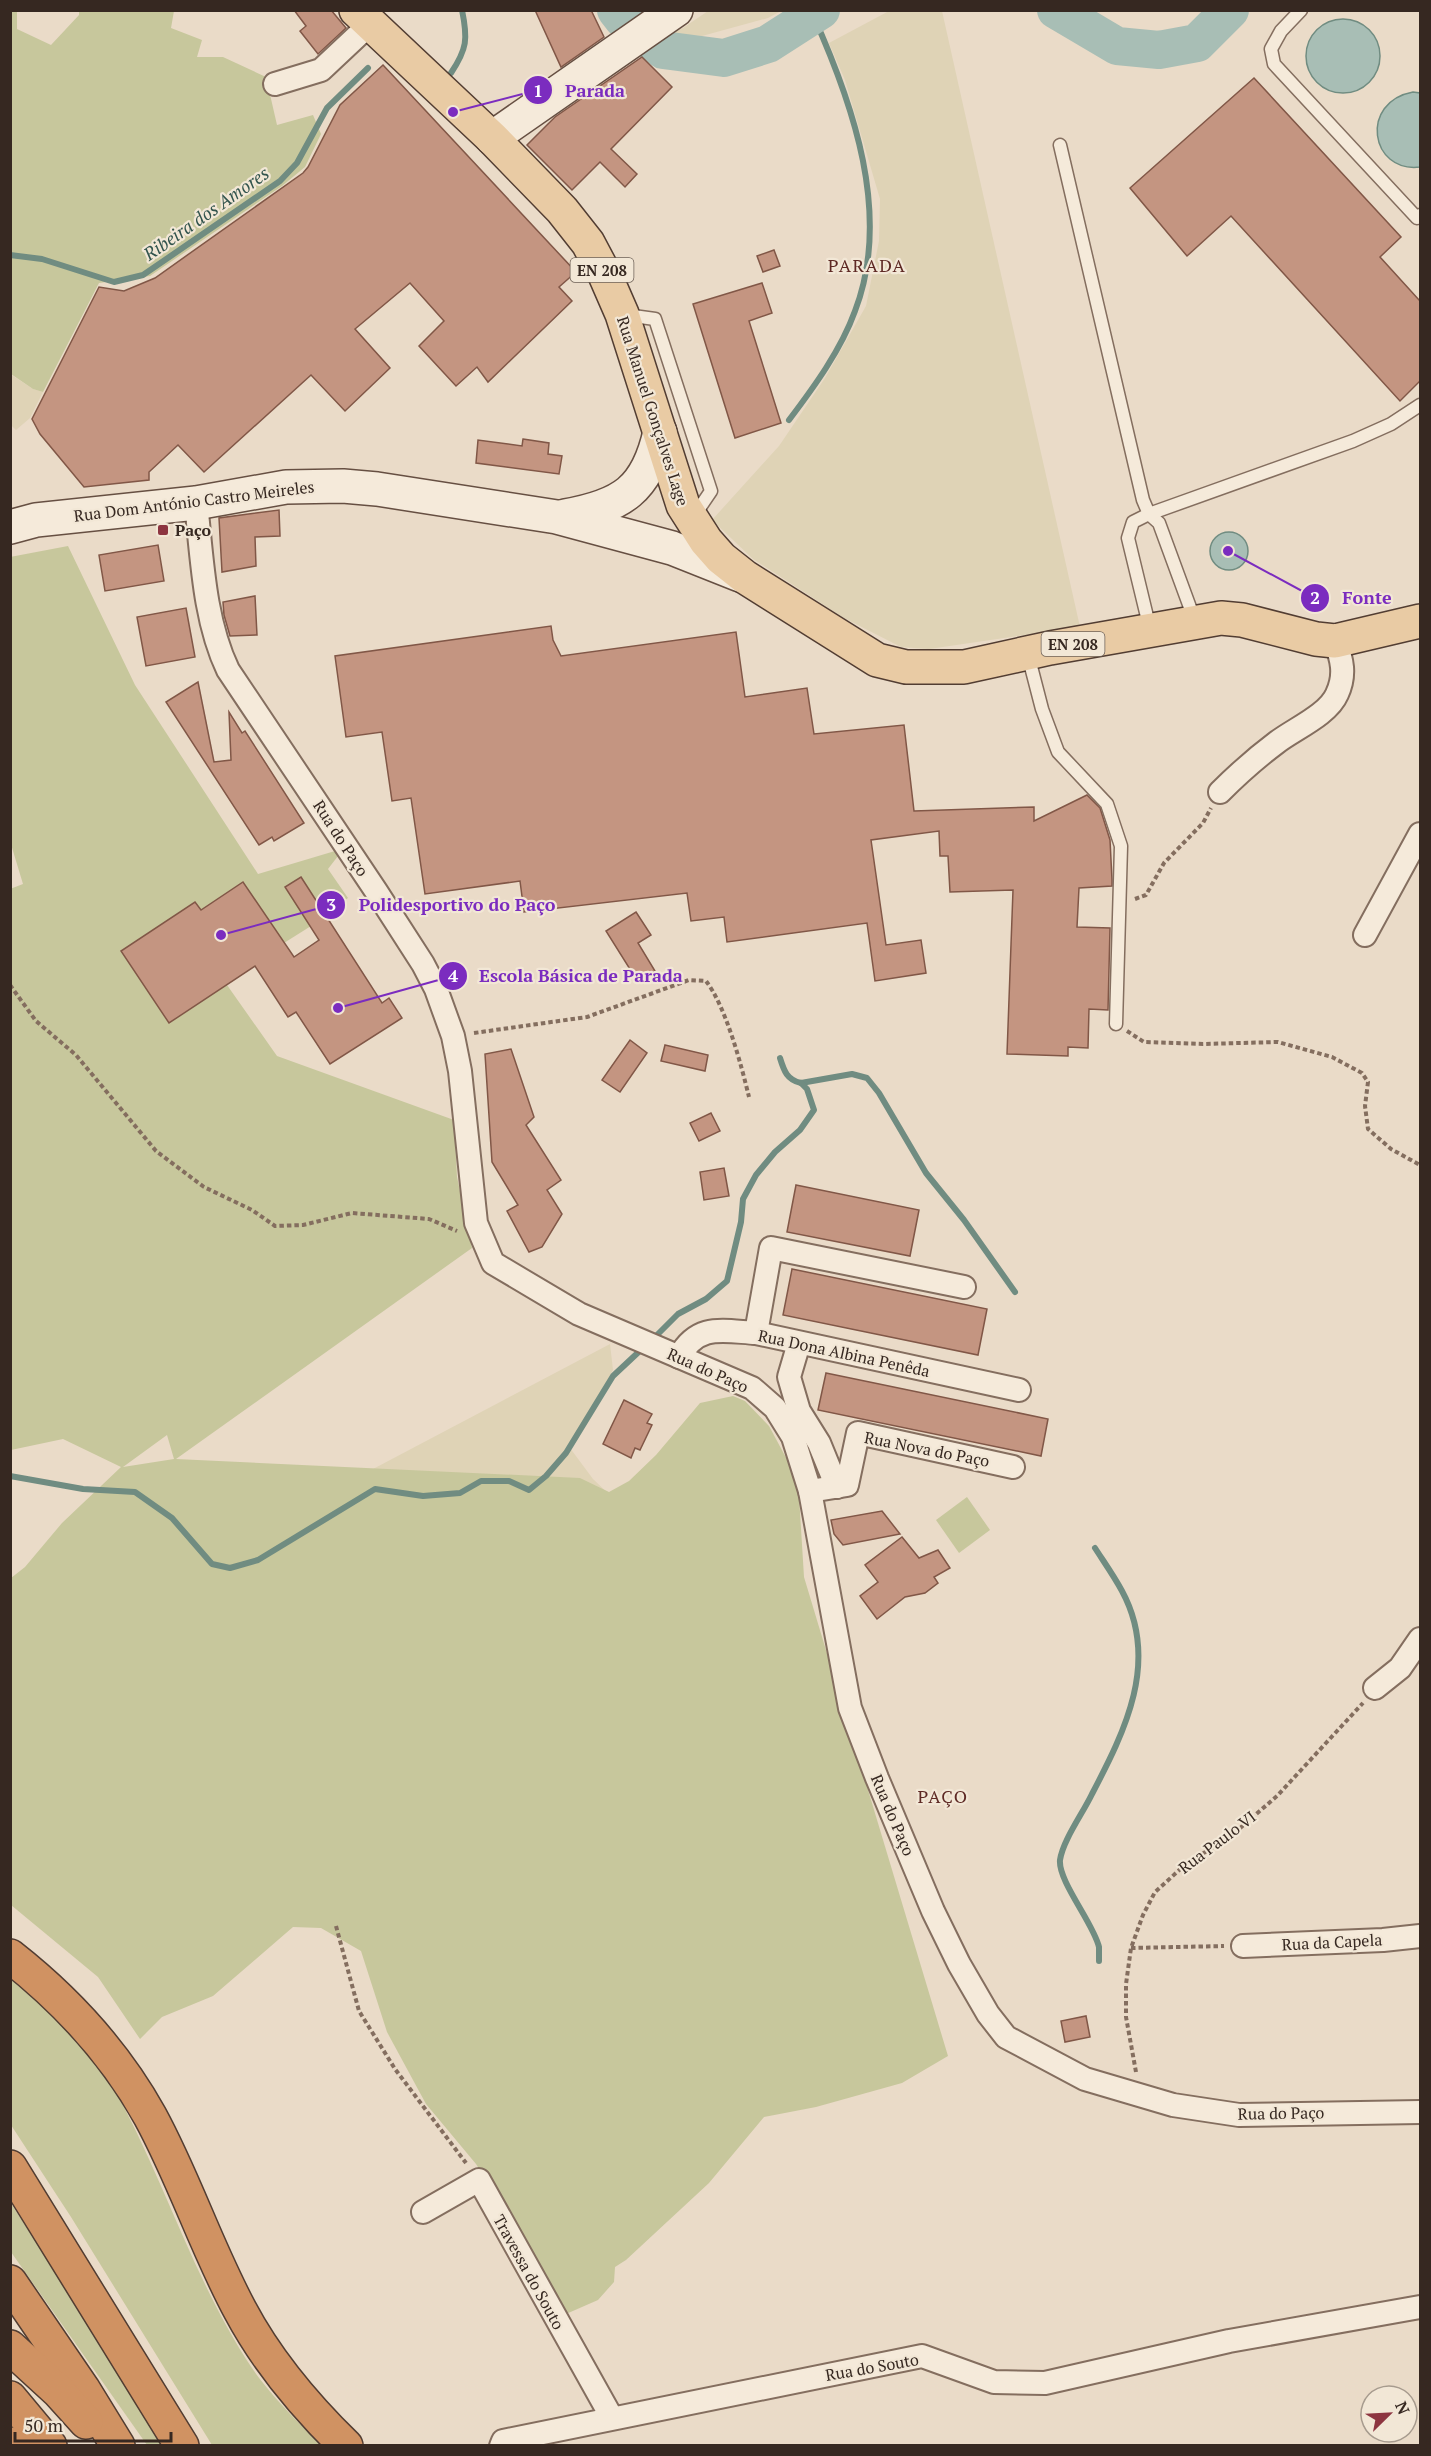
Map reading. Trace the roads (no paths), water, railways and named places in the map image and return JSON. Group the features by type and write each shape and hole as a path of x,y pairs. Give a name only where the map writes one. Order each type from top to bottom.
{"highway":[{"path":"10,1956 44,1982 74,2013 128,2080 150,2116 221,2271 261,2346 314,2415 345,2445"},
{"path":"10,2167 182,2445"},
{"path":"10,2282 118,2445"},
{"path":"10,2347 58,2391 108,2445"},
{"path":"10,2398 50,2445"}],"main road":[{"name":"Rua Manuel Gonçalves Lage","path":"363,17 492,138 576,226 605,275 622,314 687,513 721,558 745,577 877,660 906,667 964,667 1221,618 1242,620 1316,639 1335,641 1420,621"}],"street":[{"path":"492,138 670,14"},
{"path":"275,84 321,70 363,17"},
{"name":"Rua Dom António Castro Meireles","path":"557,517 607,506 629,491 648,471 655,456 660,432"},
{"name":"Rua Dom António Castro Meireles","path":"10,527 36,520 196,503 286,487 343,486 377,489 557,517 628,534 672,548 745,577"},
{"name":"Rua do Paço","path":"196,503 212,629 223,660 423,964 436,989 453,1036 460,1071 476,1222 483,1244 493,1263 579,1314 752,1388 775,1408 792,1437 810,1491 850,1708 933,1911 958,1964 988,2014 1006,2037 1085,2079 1173,2105 1239,2115 1420,2112"},
{"name":"Rua Dom António Castro Meireles","path":"628,534 656,526 687,513"},
{"path":"1220,792 1278,741 1321,712 1337,695 1344,664 1335,641"},
{"path":"1365,935 1420,834"},
{"path":"756,1334 771,1248 964,1287"},
{"name":"Rua Dona Albina Penêda","path":"669,1353 700,1334 714,1330 756,1334 1019,1390"},
{"path":"800,1343 789,1377 799,1410 819,1443 837,1487 810,1491"},
{"name":"Rua Nova do Paço","path":"837,1487 848,1485 858,1433 1013,1467"},
{"path":"1375,1688 1400,1668 1420,1639"},
{"name":"Rua da Capela","path":"1243,1946 1383,1940 1420,1936"},
{"name":"Travessa do Souto","path":"423,2212 478,2180 612,2418"},
{"name":"Rua do Souto","path":"501,2445 503,2441 922,2356 994,2382 1045,2383 1229,2341 1420,2307"}],"lane":[{"path":"1301,10 1281,31 1271,49 1275,64 1417,218 1420,215"},
{"path":"1060,145 1143,500 1149,514 1159,523 1195,622"},
{"path":"622,314 655,320 711,492 687,513"},
{"path":"1151,630 1128,538 1133,522 1149,514 1353,441 1391,424 1420,405"},
{"path":"1027,654 1042,709 1058,752 1107,804 1121,846 1116,1024"}],"waterway":[{"name":"Ribeira dos Amores","path":"451,73 465,43 462,10"},
{"path":"616,10 623,19 663,50 724,58 768,44 821,10"},
{"path":"1056,10 1117,46 1159,50 1197,43 1230,10"},
{"path":"789,420 826,368 849,326 865,274 870,237 869,199 854,122 842,85 813,15"},
{"name":"Ribeira dos Amores","path":"10,255 42,259 114,282 143,275 280,181 297,163 327,108 368,68"},
{"path":"780,1058 792,1080 801,1083 852,1074 867,1078 879,1093 926,1173 964,1220 1015,1292"},
{"path":"652,1340 678,1314 706,1299 727,1281 741,1222 743,1199 756,1175 775,1152 800,1130 814,1110 807,1089 801,1083"},
{"path":"10,1476 83,1489 135,1492 172,1518 212,1564 230,1568 258,1560 375,1489 423,1496 460,1493 481,1481 509,1481 529,1490 546,1476 566,1453 613,1376 644,1347"},
{"path":"1095,1548 1122,1591 1133,1617 1138,1643 1138,1669 1134,1695 1126,1721 1116,1746 1065,1844 1060,1860 1061,1869 1070,1891 1096,1938 1099,1947 1099,1961"}],"place":[{"name":"Parada","path":"453,112"},
{"name":"Paço","path":"163,530"},
{"name":"Fonte","path":"1228,551"},
{"name":"Polidesportivo do Paço","path":"221,935"},
{"name":"Escola Básica de Parada","path":"338,1008"}],"district":[{"name":"PARADA","path":"867,265"},
{"name":"PAÇO","path":"943,1796"}]}
